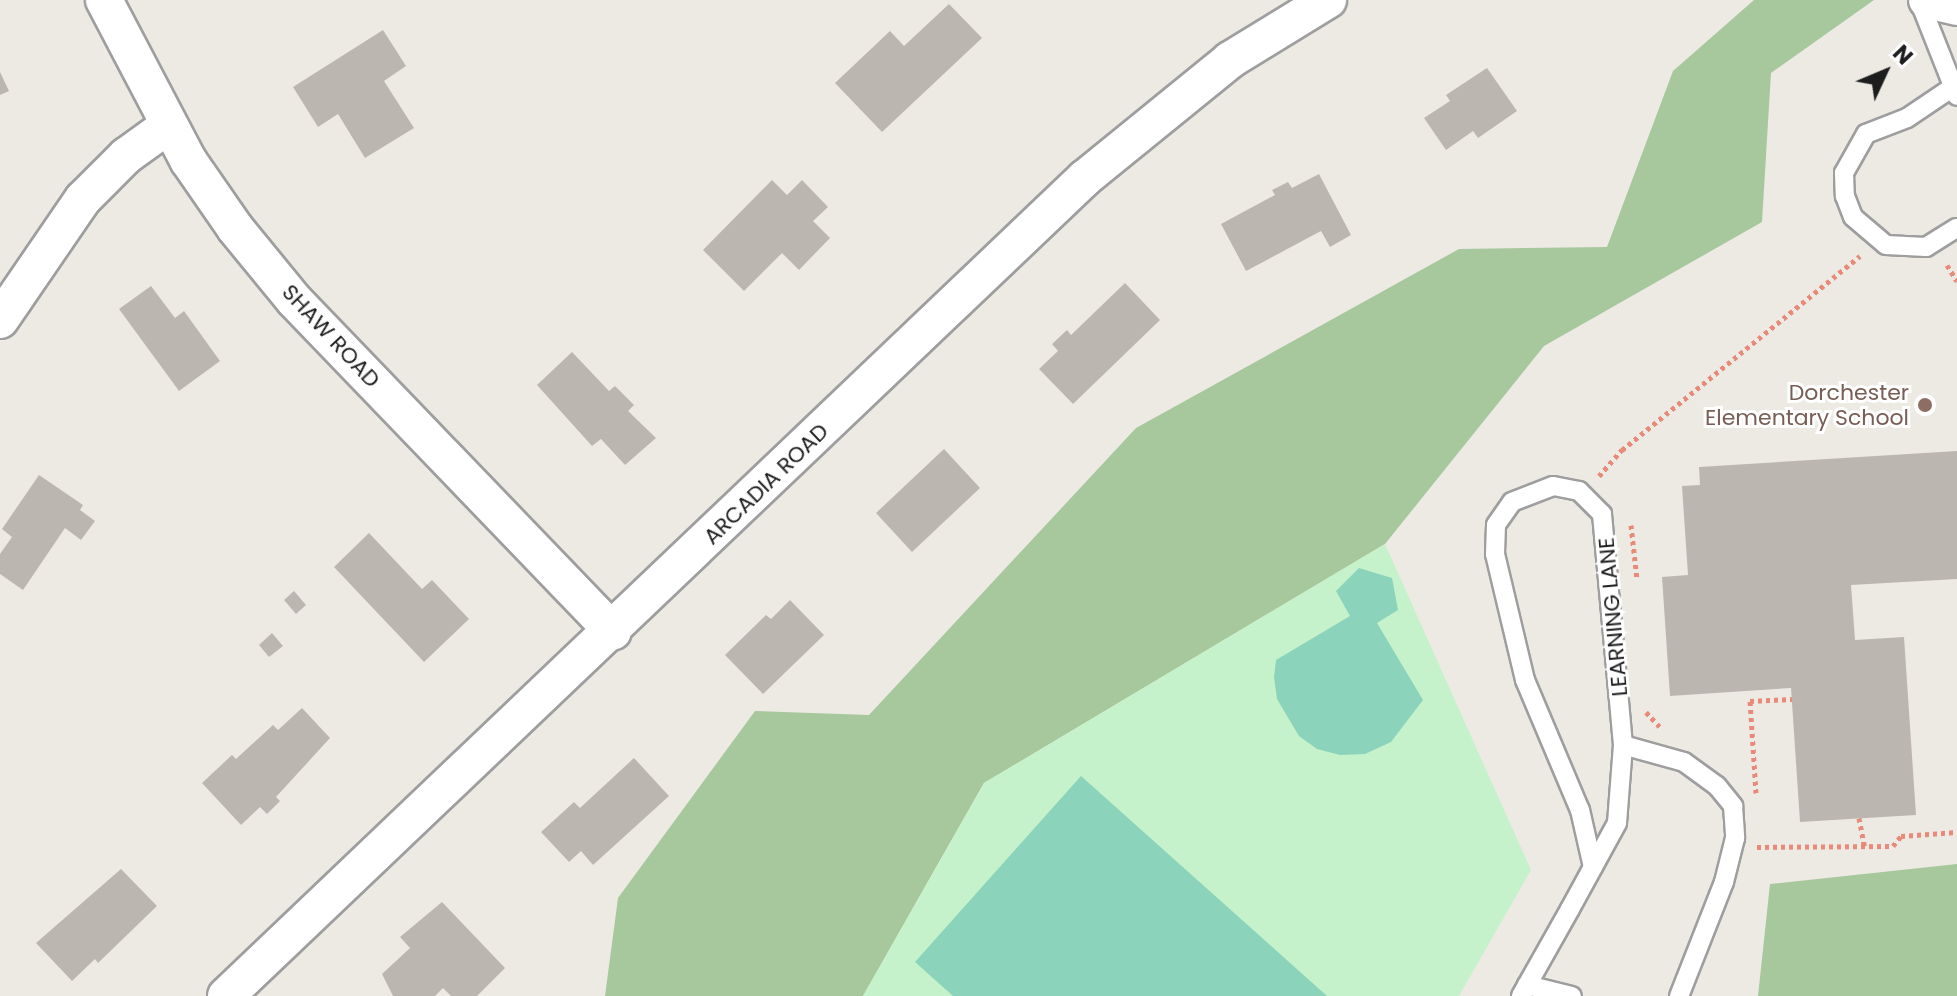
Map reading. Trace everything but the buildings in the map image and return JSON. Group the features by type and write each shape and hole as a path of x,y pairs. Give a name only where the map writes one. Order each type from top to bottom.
{"street":[{"name":"SHAW ROAD","path":"104,0 169,125 235,228 294,300 613,631"},
{"path":"1927,0 1957,7"},
{"name":"ARCADIA ROAD","path":"226,996 613,631 1085,178 1230,60 1310,4"},
{"path":"0,320 83,199 126,156 169,125"}],"lane":[{"path":"1919,0 1955,91 1907,118 1866,134 1852,152 1844,173 1845,196 1853,217 1875,238 1905,249 1926,247 1957,228"},
{"path":"1583,495 1553,486 1512,502 1496,525 1495,554 1525,680 1580,810 1593,867"},
{"name":"LEARNING LANE","path":"1524,990 1617,823 1623,745 1608,543 1602,514 1583,495"},
{"path":"1623,745 1684,762 1717,786 1733,806 1732,851 1679,996"},
{"path":"1524,990 1572,996"}],"path":[{"path":"1583,495 1622,450 1852,266 1875,238"},
{"path":"1757,805 1750,701 1792,699"},
{"path":"1859,818 1865,848"},
{"path":"1865,848 1893,846 1901,836 1957,832"},
{"path":"1759,833 1761,846"},
{"path":"1732,851 1761,846 1860,842 1865,848"}],"green space":[{"path":"1754,0 1874,0 1771,73 1762,222 1544,346 1385,544 984,783 863,996 605,996 618,898 755,711 869,715 1136,428 1459,249 1607,247 1673,71"},
{"path":"1385,544 1531,870 1459,996 863,996 984,783"},
{"path":"1359,568 1392,578 1398,610 1377,623 1423,700 1391,742 1365,754 1340,755 1317,749 1299,736 1277,699 1274,677 1276,660 1350,616 1336,591"},
{"path":"1081,776 1327,996 953,996 915,962"},
{"path":"1957,864 1957,996 1758,996 1770,884"}],"place":[{"name":"Dorchester Elementary School","path":"1925,405"}]}
